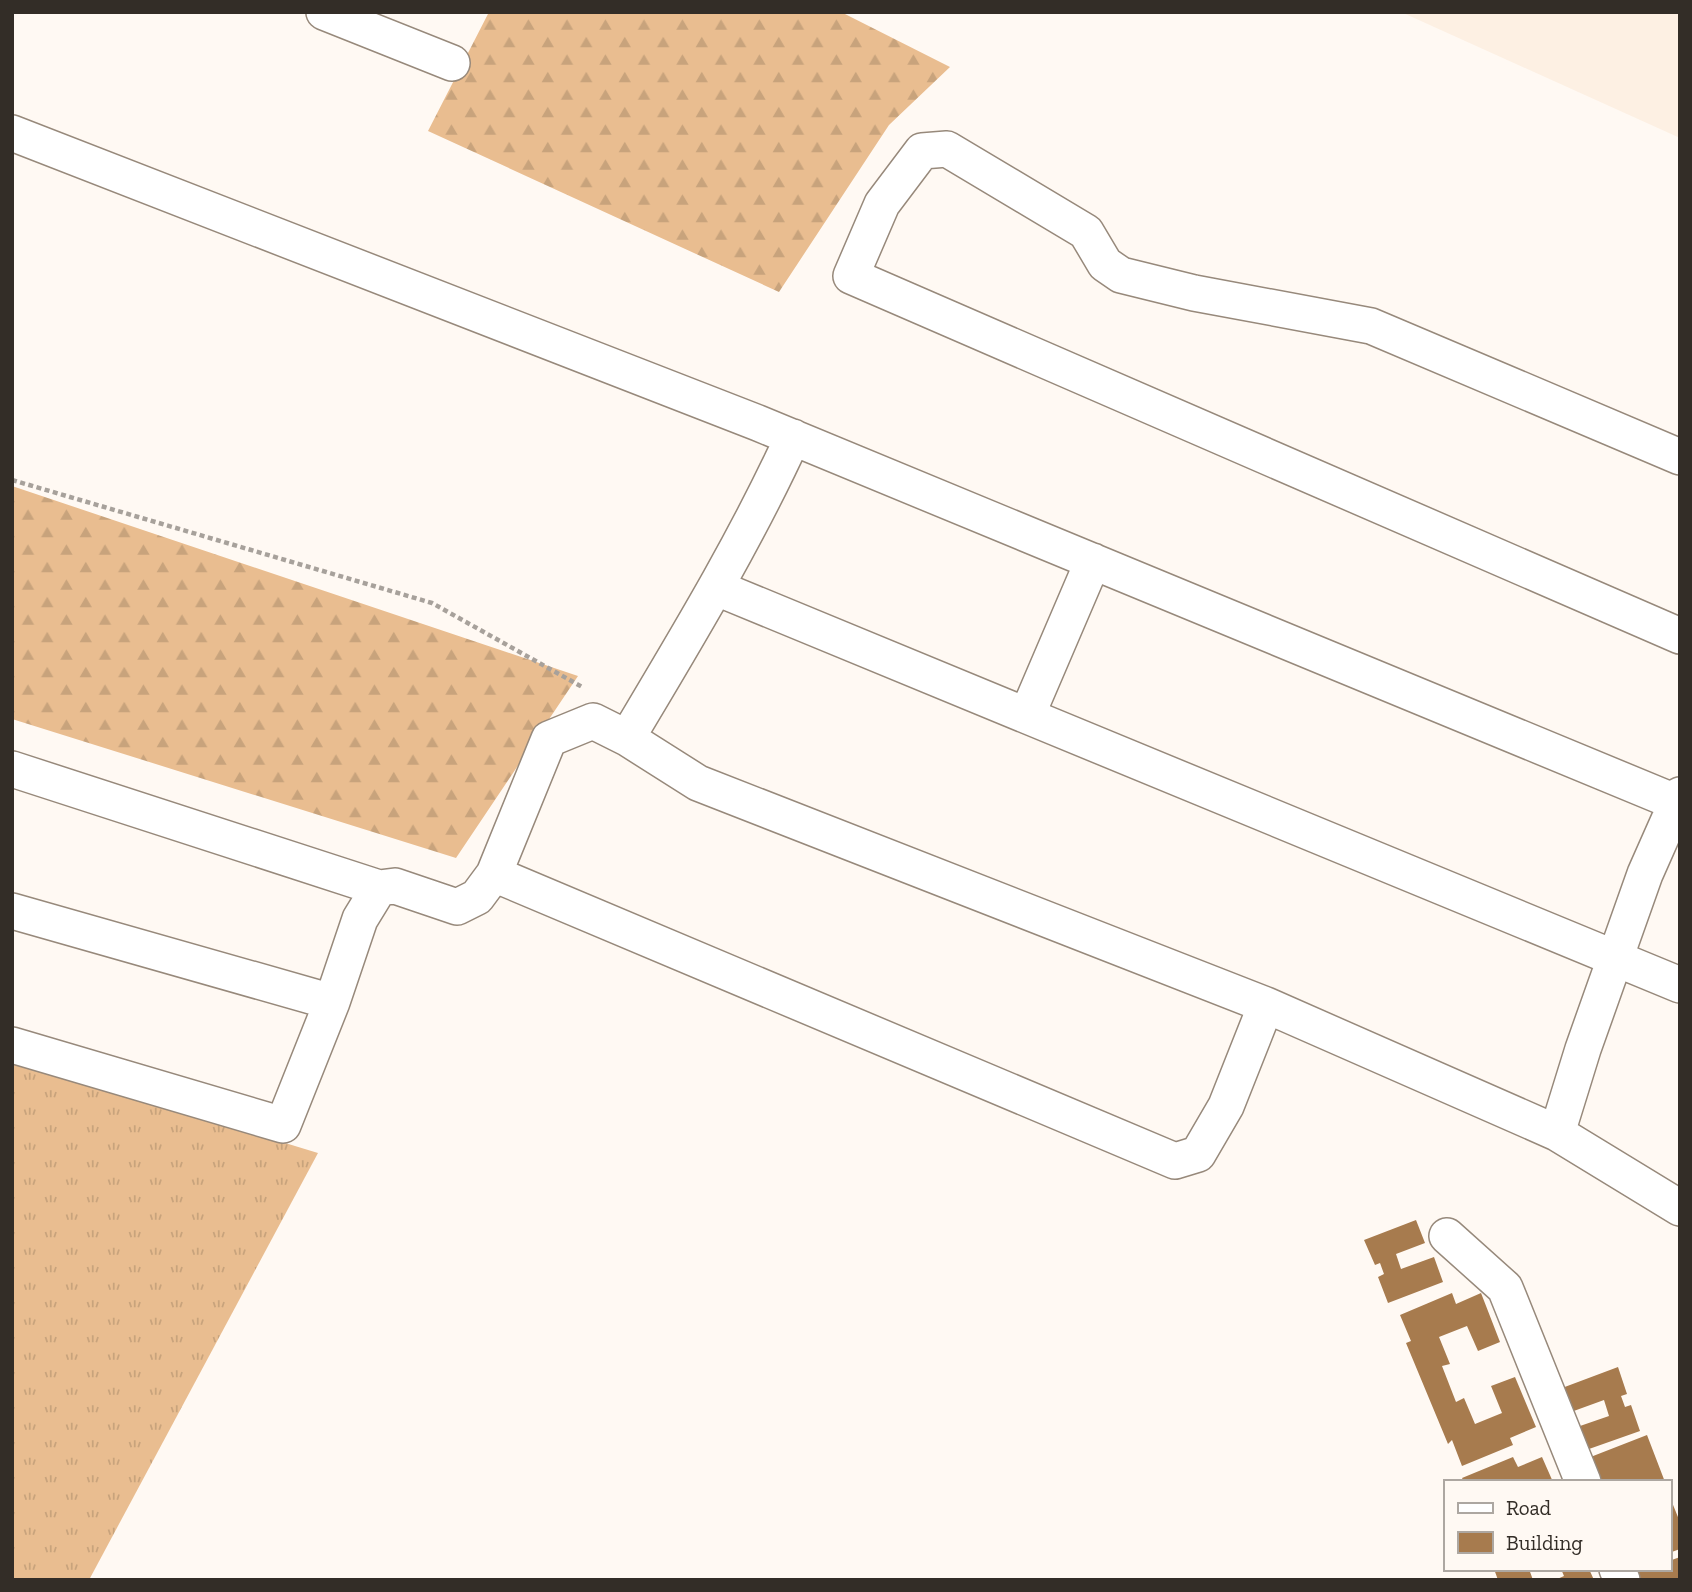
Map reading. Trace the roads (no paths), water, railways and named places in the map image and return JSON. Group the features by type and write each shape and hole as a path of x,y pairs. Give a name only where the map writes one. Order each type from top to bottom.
{"street":[{"path":"324,12 452,63"},
{"path":"12,133 793,437 1679,801 1644,874 1583,1049 1557,1133"},
{"path":"1680,457 1371,326 1194,293 1121,275 1105,264 1086,232 947,149 922,151 882,204 851,276 1680,636"},
{"path":"627,738 717,588 765,499 793,437"},
{"path":"1027,715 1093,561"},
{"path":"717,588 1680,985"},
{"path":"12,769 379,888 395,886 457,907 477,897 494,874 549,739 593,720 698,783 1266,1005 1557,1133 1680,1208"},
{"path":"494,874 1175,1161 1198,1154 1220,1115 1266,1005"},
{"path":"12,1045 283,1125 332,1002 360,919 379,888"},
{"path":"12,911 332,1002"},
{"path":"1447,1236 1505,1288 1582,1480"}]}
